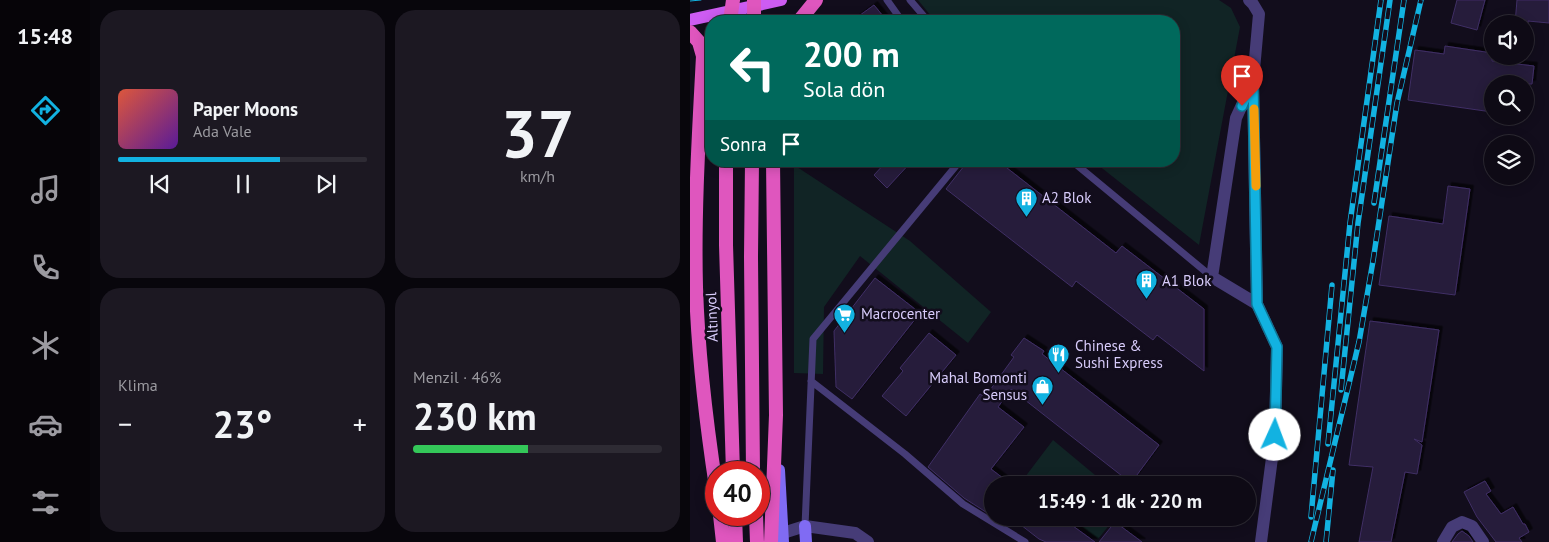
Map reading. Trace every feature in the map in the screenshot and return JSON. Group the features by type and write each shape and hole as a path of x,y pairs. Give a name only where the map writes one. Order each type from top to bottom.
{"highway":[{"path":"726,0 728,15"},
{"path":"730,15 733,0"},
{"path":"754,0 754,15"},
{"path":"804,15 816,0"},
{"path":"690,32 699,42 703,56 696,174 696,288 703,401 712,461"},
{"name":"Altınyol","path":"726,167 726,244 733,461"},
{"path":"752,167 753,461"},
{"path":"771,542 776,415 773,167"},
{"path":"721,526 723,542"},
{"path":"735,526 736,542"},
{"path":"756,526 757,542"}],"main road":[{"path":"712,15 780,0"},
{"path":"690,20 705,17"},
{"path":"776,415 783,537"},
{"path":"805,526 806,542"}],"street":[{"path":"1249,0 1259,14 1253,81 1257,304 1277,347 1275,435 1261,542"},
{"path":"1253,81 1236,118 1212,276 1257,304"},
{"path":"1444,542 1452,526 1462,522 1472,526 1483,542"},
{"path":"783,537 805,526 855,533 868,542"}],"lane":[{"path":"887,0 898,15"},
{"path":"910,0 923,15"},
{"path":"805,526 813,339 955,167"},
{"path":"1079,167 1212,276"},
{"path":"811,381 905,454 962,504 1025,542"}],"green space":[{"path":"918,0 1219,0 1231,8 1240,27 1199,245 1101,167 1180,167 1180,15 930,15"},
{"path":"794,167 797,167 910,241 991,312 968,343 860,256 824,307 823,374 794,373"},
{"path":"1053,440 1096,476 1026,476"},
{"path":"1081,526 1109,526 1098,539"}],"building":[{"path":"1457,0 1485,0 1477,30 1451,23"},
{"path":"1517,0 1549,0 1549,23 1534,22 1534,15 1516,15"},
{"path":"874,5 882,15 860,15"},
{"path":"1445,46 1484,52 1484,65 1534,66 1533,75 1484,75 1484,111 1408,100 1415,50 1444,54"},
{"path":"881,167 906,167 887,188 874,175"},
{"path":"963,167 1006,167 1116,253 1122,246 1204,309 1204,371 1157,335 1153,340 1076,281 1072,287 946,189"},
{"path":"1448,186 1470,189 1455,295 1379,285 1389,216 1443,224"},
{"path":"875,278 920,313 852,399 836,387 834,331"},
{"path":"1370,321 1439,330 1422,442 1414,439 1422,445 1417,474 1405,472 1391,542 1359,542 1373,467 1349,465"},
{"path":"929,333 956,355 906,416 882,396 903,371 900,368"},
{"path":"1024,338 1044,351 1042,354 1159,445 1136,476 1122,476 1011,389 998,407 1024,427 991,469 1000,476 984,476 984,511 964,498 928,467 980,394 985,397 1014,357 1011,355"},
{"path":"1485,481 1491,491 1486,494 1501,514 1513,507 1523,524 1525,524 1529,532 1519,538 1522,542 1496,542 1477,517 1464,492"},
{"path":"1022,526 1073,526 1095,542 1046,542"},
{"path":"1112,526 1120,526 1142,542 1099,542"},
{"path":"1462,531 1469,536 1473,542 1452,542"}],"tram line":[{"path":"690,1 701,0"}],"railway":[{"path":"1328,444 1350,223 1381,0"},
{"path":"1341,390 1358,223 1390,0"},
{"path":"1374,203 1404,0"},
{"path":"1311,542 1359,342 1397,103 1421,0"},
{"path":"1311,517 1332,285"},
{"path":"1326,542 1333,470"}],"slow traffic":[{"path":"1254,109 1256,186"}],"place":[{"name":"A2 Blok","path":"1026,217"},
{"name":"A1 Blok","path":"1146,300"},
{"name":"Macrocenter","path":"845,333"},
{"name":"Chinese & Sushi Express","path":"1059,374"},
{"name":"Mahal Bomonti Sensus","path":"1043,406"}],"route":[{"path":"1242,106 1253,81 1257,304 1277,347 1275,435"}]}
